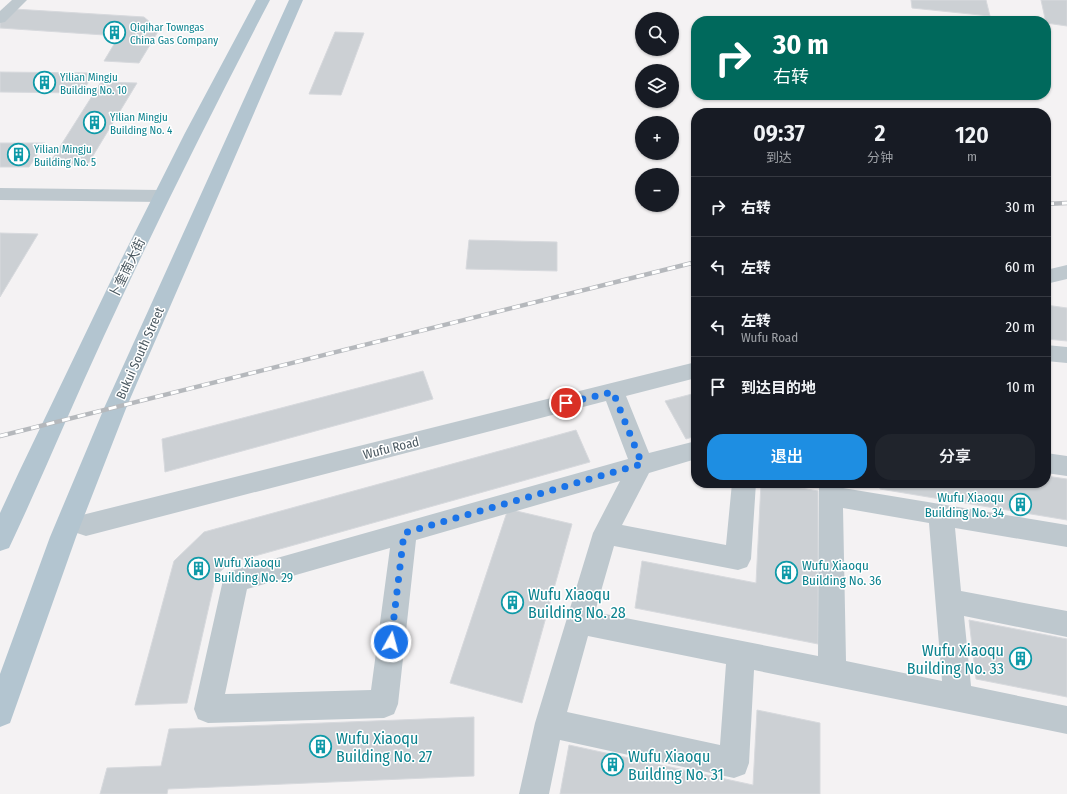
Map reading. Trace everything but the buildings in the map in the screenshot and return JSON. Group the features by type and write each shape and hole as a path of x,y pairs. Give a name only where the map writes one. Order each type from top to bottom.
{"main road":[{"name":"Bukui South Street","path":"0,713 63,537 116,406 296,0"},
{"name":"卜奎南大街","path":"0,540 52,423 162,196 259,1"}],"street":[{"path":"0,19 20,0"},
{"path":"0,194 162,196"},
{"path":"1051,276 1067,272"},
{"path":"1051,353 1067,355"},
{"name":"Wufu Road","path":"86,525 691,371"},
{"path":"613,392 642,464"},
{"path":"404,533 384,704 208,709 236,580 642,464 691,453"},
{"path":"534,794 549,723 605,533 642,464"},
{"path":"1051,464 1067,466"},
{"path":"605,533 738,559 744,488"},
{"path":"832,673 831,490 941,515 1067,536"},
{"path":"941,515 958,698"},
{"path":"950,601 1067,624"},
{"path":"579,621 1067,720"},
{"path":"549,723 734,763 741,654"}],"railway":[{"path":"1051,204 1067,203"},
{"path":"0,436 691,263"}],"place":[{"name":"Qiqihar Towngas China Gas Company","path":"115,33"},
{"name":"Yilian Mingju Building No. 10","path":"44,83"},
{"name":"Yilian Mingju Building No. 4","path":"94,123"},
{"name":"Yilian Mingju Building No. 5","path":"19,155"},
{"name":"Wufu Xiaoqu Building No. 34","path":"1020,504"},
{"name":"Wufu Xiaoqu Building No. 29","path":"198,569"},
{"name":"Wufu Xiaoqu Building No. 36","path":"787,572"},
{"name":"Wufu Xiaoqu Building No. 28","path":"513,603"},
{"name":"Wufu Xiaoqu Building No. 33","path":"1020,659"},
{"name":"Wufu Xiaoqu Building No. 27","path":"320,747"},
{"name":"Wufu Xiaoqu Building No. 31","path":"613,765"}],"route":[{"path":"391,642 404,533 642,464 613,392 566,403"}]}
